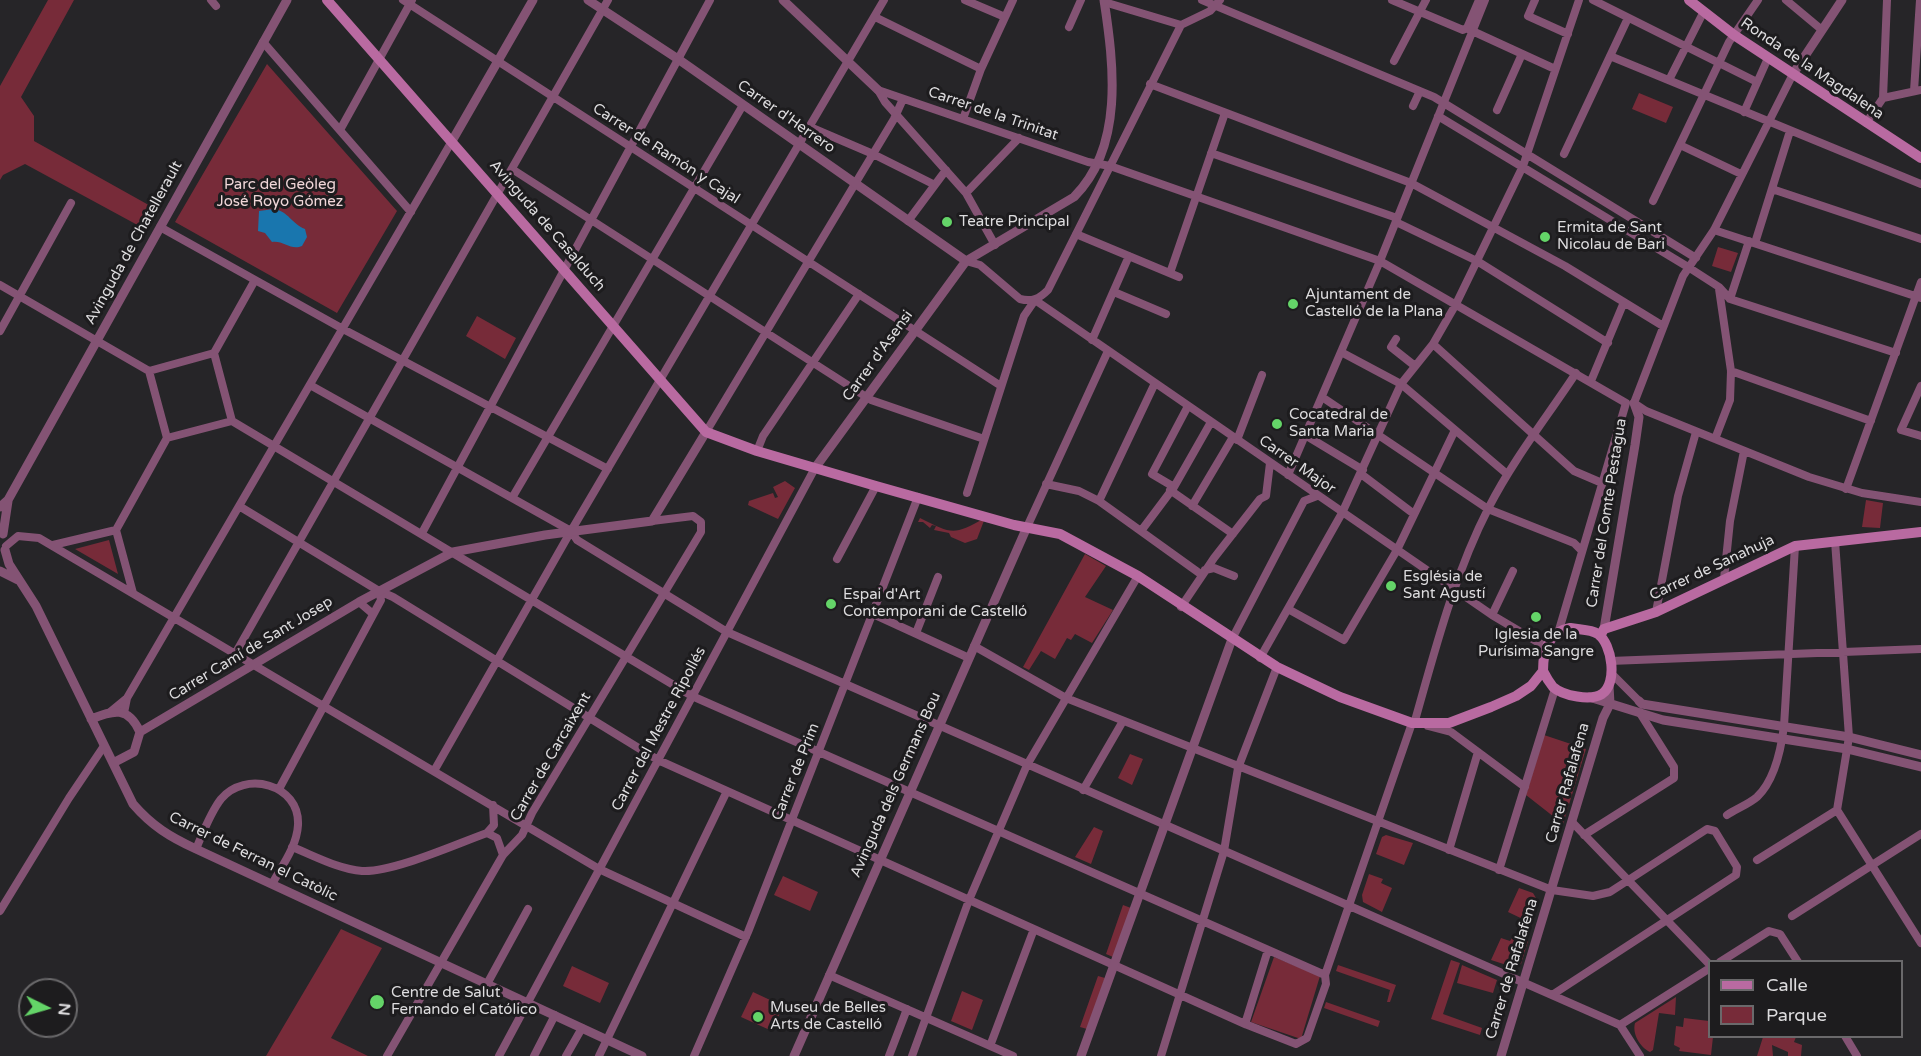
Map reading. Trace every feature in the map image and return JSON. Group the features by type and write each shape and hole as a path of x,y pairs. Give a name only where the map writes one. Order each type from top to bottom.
{"main road":[{"name":"Avinguda de Casalduch","path":"327,0 706,432 757,452 1027,527 1060,534 1138,576 1260,658 1340,697 1417,724"},
{"name":"Ronda de la Magdalena","path":"1689,0 1734,35 1921,158"},
{"name":"Carrer de Sanahuja","path":"1602,632 1656,612 1795,546 1921,532"},
{"path":"1417,724 1449,723 1516,696 1531,686 1543,671 1546,647 1559,630 1570,628 1602,632 1611,673 1609,686 1602,694 1589,697 1555,689 1543,671"}],"street":[{"name":"Avinguda de Chatellerault","path":"2,532 2,505 98,339 287,0"},
{"path":"124,713 127,698 533,0"},
{"name":"Carrer d'Herrero","path":"588,0 678,59 966,261"},
{"path":"235,654 608,0"},
{"path":"422,533 710,0"},
{"name":"Carrer de la Trinitat","path":"783,0 878,90 896,115 966,193 995,245"},
{"path":"435,771 571,531 884,0"},
{"path":"965,0 1005,17"},
{"path":"963,119 981,69 1013,0"},
{"path":"1070,27 1081,0"},
{"path":"1202,0 1218,3 1444,103 1696,258"},
{"path":"1392,0 1469,30 1556,69"},
{"path":"1394,62 1426,0"},
{"path":"1288,475 1412,183 1444,103 1479,0"},
{"path":"1469,30 1487,0"},
{"path":"1535,0 1528,16 1568,34"},
{"path":"1260,658 1342,513 1401,384 1432,344 1456,304 1477,261 1523,166 1580,0"},
{"path":"1593,0 1757,82"},
{"path":"1653,201 1719,63 1734,35 1758,0"},
{"path":"1786,0 1822,30"},
{"path":"1559,630 1602,483 1630,403 1688,267 1714,230 1792,74 1842,0"},
{"path":"1866,123 1883,98 1887,0"},
{"path":"1883,98 1918,91 1920,0"},
{"path":"966,261 1074,197 1088,183 1100,163 1108,122 1112,75 1104,1 1181,25"},
{"path":"340,130 380,59 408,2"},
{"name":"Carrer de Ramón y Cajal","path":"408,2 1001,386"},
{"path":"967,493 1024,316 1035,300 1048,290 1181,25 1218,3"},
{"path":"1669,81 1704,12"},
{"path":"875,17 981,69"},
{"path":"1564,154 1628,18"},
{"path":"263,42 411,212"},
{"path":"1497,110 1522,54"},
{"path":"1610,56 1921,184"},
{"path":"1744,112 1768,58"},
{"path":"1150,84 1412,183 1494,226 1663,326"},
{"name":"Carrer de la Trinitat","path":"878,90 1088,162 1110,166 1380,261 1646,411 1744,452 1846,489 1862,494 1921,502"},
{"path":"1413,106 1420,91"},
{"path":"652,521 873,154 903,99"},
{"path":"512,498 743,105"},
{"path":"1170,273 1225,112"},
{"path":"1438,116 1688,267 1719,287 1730,299 1896,353"},
{"path":"1459,128 1467,117"},
{"path":"810,127 873,154 935,185"},
{"path":"1730,299 1772,189 1790,131"},
{"path":"966,193 1019,138"},
{"path":"1680,145 1741,174"},
{"path":"1211,153 1396,220 1477,261 1608,343"},
{"path":"512,169 867,397 984,439"},
{"path":"908,221 946,170"},
{"path":"1772,189 1921,239"},
{"path":"0,331 72,203"},
{"path":"160,227 343,328 608,469"},
{"path":"1714,230 1918,297"},
{"path":"1076,234 1179,277"},
{"path":"1092,340 1129,256"},
{"name":"Carrer Major","path":"966,261 980,265 1020,299 1035,300 1492,615 1546,647"},
{"name":"Carrer d'Asensi","path":"815,468 966,261"},
{"path":"255,280 214,353 232,421 692,696 1139,895 1325,975"},
{"path":"1846,489 1918,297 1921,282"},
{"path":"0,285 98,339 149,371 167,438 116,530 133,593"},
{"path":"1715,440 1730,400 1731,371 1719,287"},
{"path":"1114,292 1166,314"},
{"path":"757,452 763,436 859,294"},
{"path":"1591,381 1624,302"},
{"path":"1396,339 1391,347 1415,366"},
{"path":"1432,344 1534,437 1575,471 1602,483"},
{"path":"1027,527 1108,351"},
{"path":"1341,352 1401,384 1507,474"},
{"path":"149,371 214,353"},
{"path":"1731,371 1871,421"},
{"path":"239,506 379,591 393,597 658,760 1245,1024 1296,1044 1303,1042 1326,984 1325,975 1378,822 1417,724 1454,589 1488,509 1507,474 1576,373"},
{"path":"1192,506 1235,439 1262,375"},
{"path":"1099,501 1155,383"},
{"path":"310,385 571,531 577,540 727,632 1620,1025 1640,1056"},
{"path":"1920,391 1901,430 1921,436"},
{"path":"1322,397 1488,509 1574,543 1582,551"},
{"name":"Carrer del Comte Pestagua","path":"1602,632 1639,417 1630,403"},
{"path":"1188,406 1152,474 1192,506 1233,534"},
{"path":"167,438 232,421"},
{"path":"1141,531 1172,489 1210,422"},
{"path":"1288,609 1344,640 1397,550 1455,430"},
{"path":"1656,612 1678,496 1696,432"},
{"path":"1305,435 1362,472 1414,514"},
{"path":"1724,579 1730,521 1744,452"},
{"path":"1181,607 1233,534 1260,499 1266,495 1270,463"},
{"name":"Carrer del Mestre Ripollés","path":"499,1056 815,468"},
{"path":"1046,484 1079,490 1099,501 1204,573"},
{"path":"837,559 876,486"},
{"path":"1081,1056 1232,639 1304,501 1317,496"},
{"name":"Carrer de Prim","path":"694,1056 746,937 918,497"},
{"name":"Carrer de Carcaixent","path":"387,1056 503,855 522,835 525,825 588,718 701,532 701,522 693,516 652,521"},
{"name":"Carrer Camí de Sant Josep","path":"140,732 359,602 453,552 571,531 652,521"},
{"name":"Avinguda dels Germans Bou","path":"794,1056 1027,527"},
{"path":"52,545 116,530"},
{"name":"Carrer de Ferran el Catòlic","path":"2,532 4,552 9,564 36,606 133,804 147,820 164,833 196,849 636,1055"},
{"path":"4,552 18,536 28,535 52,545 599,869 746,937"},
{"path":"1835,541 1849,736 1837,810 1921,943"},
{"path":"1728,815 1756,797 1772,775 1782,739 1795,546"},
{"path":"1204,573 1214,568 1234,576"},
{"path":"1492,615 1513,571"},
{"path":"0,572 20,582"},
{"path":"912,1056 969,900 1027,765 1138,576"},
{"path":"916,633 938,577"},
{"path":"279,789 381,600 379,591"},
{"path":"359,602 373,614"},
{"path":"873,614 969,658"},
{"path":"974,646 1066,698 1192,750 1552,890 1593,896 1610,892 1707,829 1715,831 1737,867 1736,875 1552,995"},
{"path":"1610,661 1921,649"},
{"path":"1161,1056 1224,851 1238,768 1277,667"},
{"path":"1611,673 1642,704 1849,736 1921,755"},
{"name":"Carrer Rafalafena","path":"1552,890 1603,718 1610,704 1609,686"},
{"path":"1499,870 1555,689"},
{"path":"1589,697 1664,720 1847,749 1921,767"},
{"path":"91,720 110,712 127,698"},
{"path":"110,712 124,713 134,720 140,732 134,752 113,763"},
{"path":"1584,836 1674,778 1674,767 1640,713"},
{"path":"1083,790 1123,721"},
{"path":"1417,724 1451,732 1525,787"},
{"path":"0,911 69,798 104,746"},
{"path":"1449,850 1478,752"},
{"path":"196,849 221,799 239,785 264,783 279,789 294,805 298,824 292,847 272,884"},
{"path":"599,1056 727,791"},
{"path":"292,847 340,867 364,871 384,868 487,833 494,825 493,805"},
{"path":"1757,860 1837,810"},
{"path":"1572,822 1708,964"},
{"path":"487,833 497,838 503,855"},
{"path":"1792,916 1921,834"},
{"name":"Carrer de Rafalafena","path":"1501,1056 1552,890"},
{"path":"487,984 528,909"},
{"path":"990,1046 1034,929"},
{"path":"1723,960 1769,931 1780,934 1797,960"},
{"path":"1245,1024 1268,950"},
{"path":"1620,1025 1708,967"},
{"path":"829,975 1013,1056"},
{"path":"889,1056 907,1009"},
{"path":"534,1056 555,1016"},
{"path":"566,1056 582,1028"},
{"path":"1846,1038 1857,1056"}],"green space":[{"path":"48,0 74,0 21,97 34,116 34,141 154,208 143,228 25,164 3,175 0,180 0,86"},
{"name":"Parc del Geòleg José Royo Gómez","path":"267,64 397,211 337,313 175,222"},
{"path":"1639,93 1673,107 1666,123 1632,109"},
{"path":"1718,247 1738,253 1731,272 1712,266"},
{"path":"477,316 516,338 505,359 466,336"},
{"path":"785,481 795,488 778,519 748,505 749,501 773,493 775,498 778,497 773,487"},
{"path":"1866,500 1883,503 1880,528 1862,527"},
{"path":"920,518 953,531 966,528 985,518 977,539 965,543 951,537 949,533 934,530 936,526 932,525 930,528 923,522 918,522"},
{"path":"109,540 118,574 75,549"},
{"path":"1085,554 1106,566 1085,597 1113,610 1092,643 1075,634 1071,640 1067,638 1055,659 1041,651 1029,670 1023,667"},
{"path":"1544,735 1586,749 1563,824 1526,795"},
{"path":"1130,754 1143,759 1132,785 1118,778"},
{"path":"1094,827 1103,831 1091,864 1075,857"},
{"path":"1386,835 1413,843 1404,865 1376,854 1382,837"},
{"path":"1369,874 1383,879 1381,883 1392,888 1382,912 1363,902 1362,895"},
{"path":"783,876 818,892 810,911 774,895"},
{"path":"1519,888 1533,893 1536,898 1529,922 1508,912"},
{"path":"1123,905 1131,908 1113,957 1106,954"},
{"path":"341,929 382,948 331,1038 368,1056 266,1056"},
{"path":"1514,935 1528,941 1521,964 1516,968 1491,960 1501,938 1510,941"},
{"path":"1274,957 1320,976 1301,1039 1251,1022"},
{"path":"1451,960 1460,963 1443,1014 1482,1028 1480,1035 1431,1019"},
{"path":"1338,965 1396,985 1390,1002 1387,1002 1390,990 1336,971"},
{"path":"1462,965 1497,980 1493,993 1457,983"},
{"path":"572,966 609,983 600,1003 563,986"},
{"path":"1098,976 1105,978 1087,1029 1080,1027"},
{"path":"962,991 983,1000 972,1030 951,1021"},
{"path":"753,992 783,1006 772,1031 741,1017"},
{"path":"1676,997 1675,1015 1659,1013 1653,1050 1650,1052 1638,1040 1635,1023"},
{"path":"1326,1002 1380,1021 1378,1027 1324,1008"},
{"path":"1684,1018 1708,1021 1708,1038 1713,1038 1711,1055 1679,1051 1680,1048 1674,1045 1676,1026 1683,1027"},
{"path":"1763,1038 1796,1038 1794,1042 1802,1045 1801,1056 1788,1056 1788,1052 1772,1045 1773,1056 1757,1056"}],"water":[{"path":"274,209 283,212 305,229 307,237 302,246 294,247 272,242 265,233 258,231 259,211"}],"place":[{"name":"Teatre Principal","path":"947,222"},
{"name":"Ermita de Sant Nicolau de Bari","path":"1545,237"},
{"name":"Ajuntament de Castelló de la Plana","path":"1293,304"},
{"name":"Cocatedral de Santa Maria","path":"1277,424"},
{"name":"Església de Sant Agustí","path":"1391,586"},
{"name":"Espai d'Art Contemporani de Castelló","path":"831,604"},
{"name":"Iglesia de la Purísima Sangre","path":"1536,617"},
{"name":"Centre de Salut Fernando el Católico","path":"377,1002"},
{"name":"Museu de Belles Arts de Castelló","path":"758,1017"}]}
